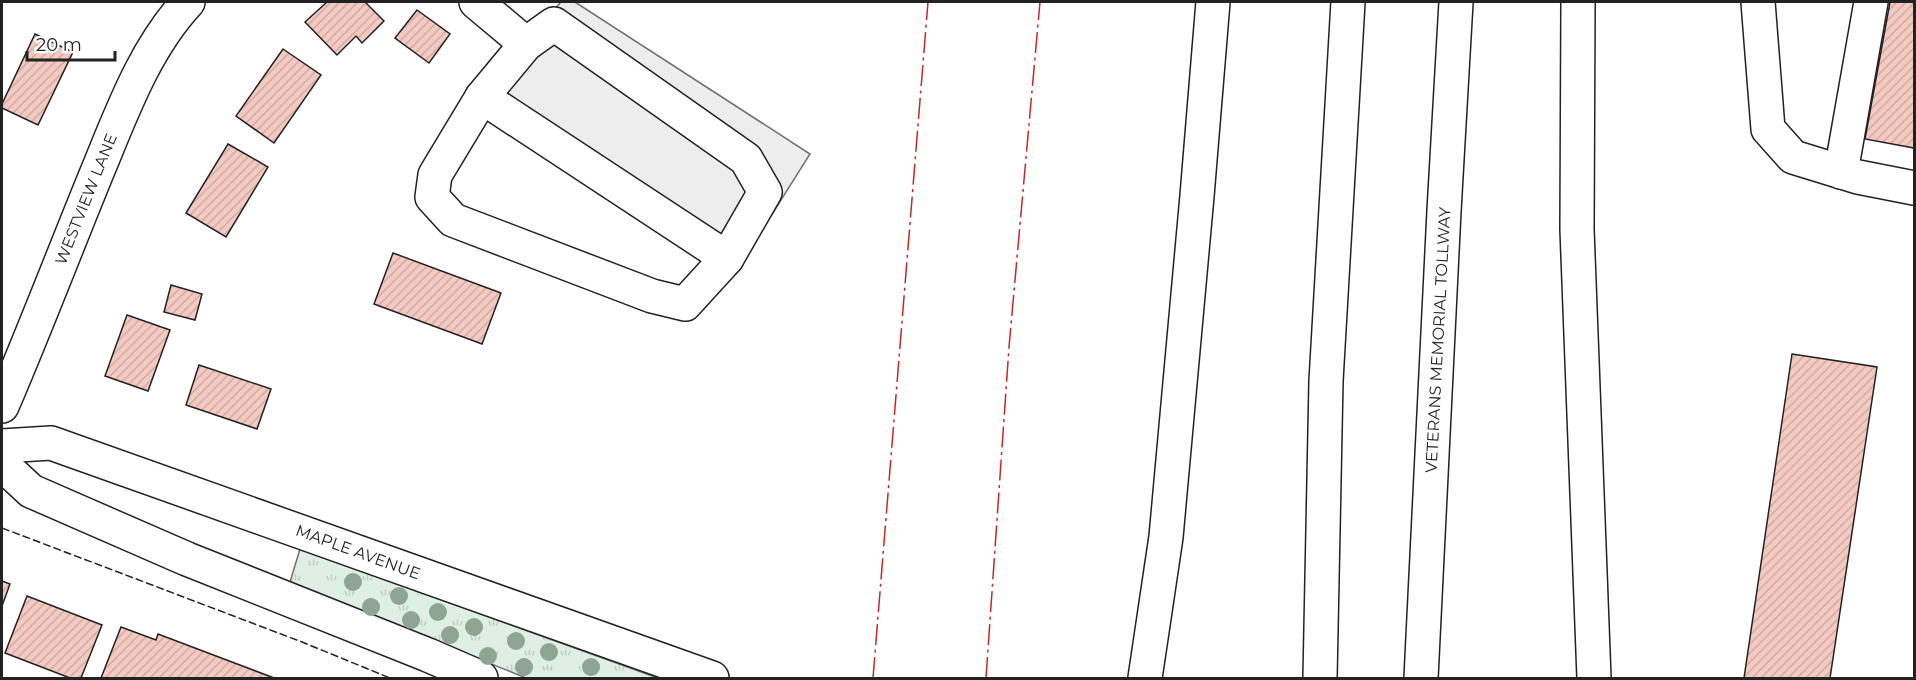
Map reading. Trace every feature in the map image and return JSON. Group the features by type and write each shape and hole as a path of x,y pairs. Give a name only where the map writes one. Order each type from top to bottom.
{"main road":[{"path":"476,2 526,44"},
{"path":"1143,674 1167,525 1213,2"},
{"path":"1320,678 1326,381 1348,2"},
{"name":"VETERANS MEMORIAL TOLLWAY","path":"1421,678 1456,2"},
{"path":"1578,2 1577,229 1594,678"},
{"path":"1758,2 1768,129 1794,157 1841,172 1914,188"},
{"path":"1841,172 1871,2"},
{"name":"WESTVIEW LANE","path":"2,406 116,125 177,5"},
{"path":"554,24 746,159 765,192 727,258 686,304 652,296 453,220 432,197 435,175 482,97 526,44 554,24"},
{"path":"482,97 727,258"},
{"name":"MAPLE AVENUE","path":"2,446 51,443 712,678"},
{"path":"2,464 31,491 187,559 481,678"}],"green space":[{"path":"300,549 658,678 526,678 290,582"}],"shaded area":[{"path":"561,2 575,2 810,154 733,276 473,98"}],"building":[{"path":"327,2 365,2 384,21 362,43 356,36 337,55 305,22"},
{"path":"1890,2 1914,2 1914,148 1865,139"},
{"path":"417,10 450,34 429,63 395,38"},
{"path":"35,34 73,52 38,125 2,108"},
{"path":"283,49 321,75 274,143 236,116"},
{"path":"228,144 268,167 226,237 186,213"},
{"path":"393,253 501,293 482,344 374,304"},
{"path":"171,285 202,294 195,320 164,312"},
{"path":"127,315 170,330 148,391 105,376"},
{"path":"1792,354 1877,367 1830,678 1744,678"},
{"path":"199,365 271,389 257,429 186,405"},
{"path":"2,581 10,584 2,606"},
{"path":"27,596 102,625 81,678 70,678 5,653"},
{"path":"121,627 156,640 158,634 274,678 101,678"}],"fence":[{"path":"2,528 302,642 390,678"}],"power":[{"path":"873,678 928,2"},
{"path":"986,678 1009,347 1040,2"}]}
